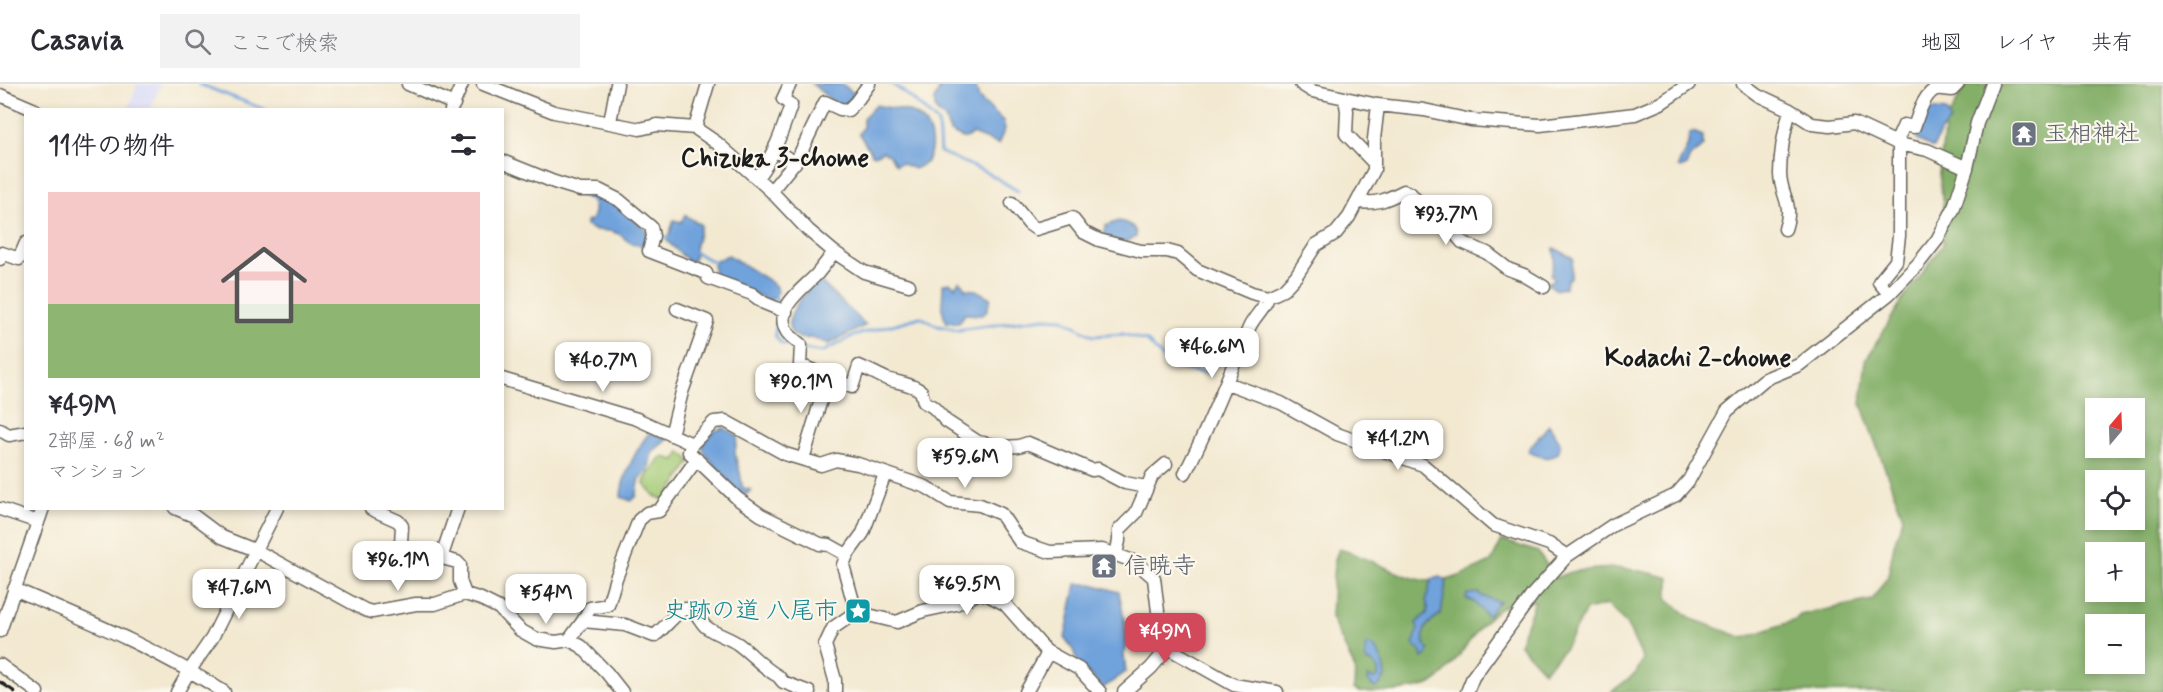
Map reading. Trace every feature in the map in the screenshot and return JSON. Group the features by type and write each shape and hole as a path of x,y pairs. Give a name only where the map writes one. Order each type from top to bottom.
{"street":[{"path":"408,84 452,106 462,84"},
{"path":"483,84 554,112 640,129 657,125 695,128 717,143 757,178 808,230 834,252 864,272 909,285"},
{"path":"610,122 617,84"},
{"path":"695,128 708,84"},
{"path":"757,178 775,150 791,105 783,99 789,84"},
{"path":"771,191 795,163 825,102 848,110 869,84"},
{"path":"1300,84 1312,91 1378,105 1424,110 1463,119 1540,125 1635,114 1661,103 1689,84"},
{"path":"1743,84 1758,95 1790,110 1812,124 1830,126 1854,123 1898,143 1927,150 1967,168"},
{"path":"1889,294 1879,282 1896,261 1898,143 1904,125 1914,127 1930,93 1935,89 1952,90 1958,84"},
{"path":"1467,692 1473,677 1533,594 1567,556 1613,525 1676,495 1689,480 1727,411 1765,379 1799,366 1889,294 1918,264 1937,240 1953,210 1967,168 1977,123 1992,84"},
{"path":"0,96 30,108"},
{"path":"1345,98 1346,134 1374,163"},
{"path":"1012,203 1036,229 1072,218 1083,232 1099,240 1141,251 1167,250 1178,254 1197,270 1252,293 1268,297 1283,290 1296,276 1316,244 1336,233 1349,217 1374,170 1374,140 1378,105"},
{"path":"1785,229 1790,209 1780,176 1782,139 1790,110"},
{"path":"775,150 795,163"},
{"path":"504,162 554,182 580,190 599,190 619,200 651,226 653,236 649,251 706,273 708,278 752,294 764,303 786,312"},
{"path":"1357,202 1384,201 1404,191 1411,194 1429,216 1448,225 1462,242 1487,253 1508,269 1544,287"},
{"path":"0,259 2,253 19,259 24,248"},
{"path":"834,252 816,275 794,295 786,312 784,322 787,333 801,345 800,365 852,387 860,366 886,378 913,385 921,391 924,402 933,407 946,421 978,442 1005,447 1028,443 1125,483 1146,487"},
{"path":"1185,473 1227,383 1250,324 1265,307 1268,297"},
{"path":"671,435 682,392 707,321 677,309"},
{"path":"803,459 828,377"},
{"path":"504,380 636,419 692,444"},
{"path":"1227,383 1281,403 1336,434 1423,465 1493,525 1549,543 1567,556"},
{"path":"847,555 761,515 738,499 689,452 692,444 714,422 724,422 785,453 821,465 836,460 858,464 926,487 950,502 980,505 1001,514 1020,542 1050,552 1102,550 1136,562 1154,578 1159,620 1168,648 1234,685 1277,692"},
{"path":"0,430 9,435 24,432"},
{"path":"180,510 194,516 222,537 257,551 365,610 372,612 416,604 435,604 465,594 499,608 520,630 536,639 556,642 569,639 590,608 608,605 639,520 646,513 659,511 697,459"},
{"path":"1116,554 1119,530 1136,513 1152,476 1166,464"},
{"path":"856,612 843,566 847,555 863,533 885,474"},
{"path":"0,509 38,522"},
{"path":"0,631 3,612 14,589 42,510"},
{"path":"177,692 212,638 276,510"},
{"path":"372,510 398,521 402,526 401,543 404,548 457,562 460,565 460,581 465,594"},
{"path":"441,558 457,510"},
{"path":"14,589 134,640 190,670 224,692"},
{"path":"835,692 835,680 825,645 833,628 856,612 897,621 923,611 956,604 979,593 1005,604 1048,653 1079,669 1100,692"},
{"path":"583,621 626,625 654,636 661,632 680,611 691,610 696,612 705,626 738,644 783,682 809,692"},
{"path":"569,639 592,656 622,692"},
{"path":"1124,692 1151,668 1168,648"},
{"path":"1026,692 1048,653"},
{"path":"0,665 37,692"}],"shaded area":[{"path":"133,84 161,84 150,108 128,108 137,86"}],"green space":[{"path":"1966,84 2163,84 2163,692 1611,692 1636,673 1643,659 1626,623 1607,605 1586,610 1565,648 1544,671 1519,644 1535,601 1510,604 1496,612 1476,632 1440,678 1429,685 1386,692 1360,692 1354,689 1355,669 1331,617 1334,562 1339,549 1417,579 1436,581 1460,576 1491,562 1502,540 1538,552 1556,578 1575,571 1619,568 1670,578 1667,598 1692,619 1744,638 1795,620 1800,615 1872,600 1888,576 1894,545 1903,517 1861,404 1866,360 1901,302 1943,245 1943,202 1939,174 1945,124"},
{"path":"680,452 691,461 665,500 655,496 644,484 646,478 659,459 663,457 675,460"}],"water":[{"path":"812,84 842,84 856,95 849,105 837,105"},
{"path":"942,84 975,84 979,98 1003,121 1005,129 998,144 972,134 962,138 950,132 945,119 936,111 934,100"},
{"path":"876,105 905,111 922,121 930,133 931,141 926,163 914,169 901,163 896,165 883,151 872,154 859,134 863,127 863,118"},
{"path":"1928,109 1946,111 1951,121 1941,131 1933,148 1917,140"},
{"path":"1690,133 1703,136 1703,146 1689,158 1688,165 1680,168 1678,166 1687,147"},
{"path":"588,195 612,203 645,229 647,234 645,247 629,242 619,234 594,230 586,226 594,210"},
{"path":"685,215 701,225 694,261 689,262 667,241 674,220 681,222"},
{"path":"1119,221 1129,224 1136,233 1136,237 1123,243 1105,237 1105,226"},
{"path":"1554,248 1573,258 1571,277 1567,280 1566,287 1556,290 1547,283 1554,280 1551,275 1555,259"},
{"path":"728,255 777,288 778,292 770,301 714,275 713,265 717,260"},
{"path":"818,279 866,325 829,344 812,338 800,338 792,333 789,326 790,317 800,300"},
{"path":"959,281 965,289 976,290 991,298 986,312 982,315 965,314 959,323 946,322 942,308 943,284 951,283 955,287"},
{"path":"1549,425 1560,442 1559,452 1548,457 1528,452 1529,448"},
{"path":"724,428 738,436 735,453 742,485 743,488 751,490 746,495 739,492 713,464 703,449 704,442 710,435"},
{"path":"650,432 668,439 652,452 648,471 640,478 636,497 631,501 621,497 624,481 640,445"},
{"path":"1440,577 1447,581 1441,614 1425,629 1424,639 1429,650 1422,658 1420,650 1413,645 1418,629 1416,623 1427,613 1426,601 1431,579"},
{"path":"1076,584 1092,584 1119,592 1128,640 1124,655 1126,672 1103,688 1078,663 1075,653 1065,638"},
{"path":"1479,593 1500,602 1489,615 1486,615 1474,602 1466,599 1467,594"},
{"path":"1366,644 1375,649 1384,667 1385,677 1378,687 1374,688 1368,681 1368,677 1375,679 1378,677 1378,670 1372,662 1367,662"}],"waterway":[{"path":"199,84 261,108"},
{"path":"893,84 938,123 940,152 988,173 1018,191"},
{"path":"581,195 594,201"},
{"path":"656,233 672,241"},
{"path":"691,250 717,264"},
{"path":"774,292 778,306"},
{"path":"778,312 775,335 781,343 795,347"},
{"path":"804,349 822,352 853,336 920,317 938,326 958,330 1045,318 1063,319 1093,336 1123,334 1147,341 1171,367 1209,374"}],"railway":[{"path":"0,682 15,692"}],"place":[{"name":"玉相神社","path":"2024,134"},
{"name":"信暁寺","path":"1104,566"},
{"name":"史跡の道 八尾市","path":"858,611"}],"district":[{"name":"Chizuka 3-chome","path":"775,159"},
{"name":"Kodachi 2-chome","path":"1698,359"}]}
